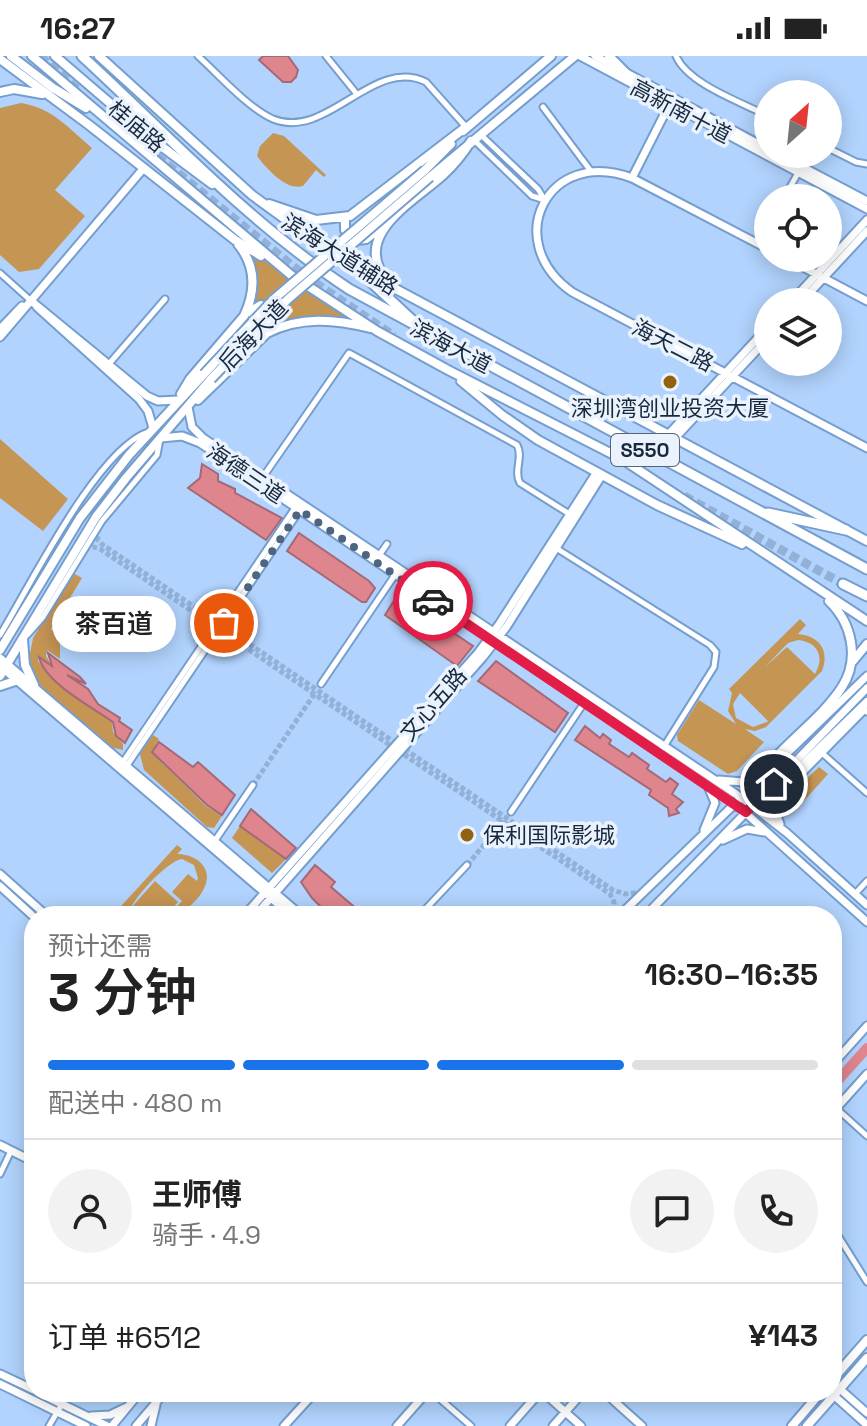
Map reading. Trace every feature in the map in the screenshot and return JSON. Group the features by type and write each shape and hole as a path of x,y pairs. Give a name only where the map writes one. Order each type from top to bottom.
{"highway":[{"name":"滨海大道","path":"82,56 223,191 319,269 380,308 867,569"},
{"path":"354,266 424,331"},
{"path":"757,510 846,530"},
{"path":"843,584 867,596"}],"main road":[{"path":"11,56 52,93"},
{"name":"桂庙路","path":"32,56 104,118"},
{"name":"桂庙路","path":"55,56 153,140 223,191"},
{"name":"滨海大道辅路","path":"99,56 272,212 354,266 867,541"},
{"name":"后海大道","path":"428,173 466,127 551,56"},
{"name":"后海大道","path":"0,650 80,518 178,400 208,377 278,308 428,173 577,56"},
{"path":"609,56 627,74"},
{"path":"0,59 52,93 104,118"},
{"path":"0,92 27,90 52,93"},
{"name":"滨海大道辅路","path":"52,93 235,240 291,275"},
{"name":"滨海大道","path":"104,118 291,275 377,331 622,459 867,621"},
{"path":"252,195 269,205 305,218 327,221 345,218 374,200 466,127"},
{"path":"345,218 347,233 360,241 366,239 456,163 475,138"},
{"path":"388,221 377,240 375,255 379,271 394,288"},
{"path":"235,240 252,271 252,296 244,316"},
{"path":"178,400 190,379 244,316 257,305 268,308 274,319 267,333 210,391 188,407"},
{"path":"267,333 289,323 310,320 337,321 377,331"},
{"path":"448,370 520,429 657,505 760,552"},
{"name":"后海大道","path":"2,674 89,527 188,407 208,377"},
{"path":"820,592 839,611 847,625 851,641 850,667"},
{"path":"0,637 17,619"},
{"path":"24,637 25,665 34,685"},
{"path":"754,786 764,768 838,693 859,651 867,644"},
{"path":"2,674 18,680"},
{"path":"774,784 791,776 867,702"},
{"path":"842,1369 867,1340"},
{"path":"842,1384 867,1358"},
{"path":"792,1426 812,1402"},
{"path":"807,1426 826,1402"}],"street":[{"path":"198,56 255,107 277,120 301,121 389,76 400,74 418,77 433,89 466,127"},
{"path":"326,56 356,93"},
{"name":"高新南十道","path":"577,56 867,209"},
{"name":"高新南十道","path":"595,56 754,142"},
{"path":"676,56 694,78 754,109"},
{"path":"632,178 669,105"},
{"path":"543,107 590,170"},
{"path":"475,138 532,196 545,200 566,179 590,170 610,171 632,178 754,241"},
{"path":"842,155 867,164"},
{"path":"805,168 867,201"},
{"path":"0,337 143,169"},
{"path":"792,184 798,173"},
{"name":"海天二路","path":"545,200 536,224 537,241 545,263 557,279 582,298 867,448"},
{"path":"811,288 867,220"},
{"path":"807,288 867,231"},
{"path":"812,272 867,301"},
{"path":"0,273 106,366 142,403 151,430 133,440 85,496 50,547 0,637"},
{"path":"106,366 165,299"},
{"path":"0,329 30,300"},
{"path":"671,437 754,344"},
{"path":"729,374 754,351"},
{"path":"263,477 349,353 517,445 520,451 518,480 573,516"},
{"path":"106,366 153,399 178,400"},
{"name":"海德三道","path":"188,407 192,427 197,433 397,572 662,748 714,778 749,809 787,833 867,905"},
{"name":"海德三道","path":"161,438 182,436 196,441 380,554 397,572"},
{"name":"文心五路","path":"495,636 600,474"},
{"path":"123,767 300,505"},
{"name":"文心五路","path":"262,906 399,755 495,636 556,548 573,516"},
{"path":"380,554 387,544"},
{"path":"556,548 714,649 717,656 714,667 662,748"},
{"path":"321,684 397,572"},
{"path":"2,674 34,685 123,767"},
{"path":"655,906 774,784 867,676"},
{"path":"18,680 288,906"},
{"path":"629,906 754,786 867,688"},
{"path":"511,812 588,698"},
{"path":"774,784 790,785 865,710 867,712"},
{"name":"海德三道","path":"662,748 704,782 739,801"},
{"path":"822,753 867,793"},
{"path":"714,778 731,783 743,782 764,768"},
{"path":"701,836 715,803 713,794 704,782"},
{"path":"774,784 775,813 787,833"},
{"path":"213,844 253,785"},
{"name":"海德三道","path":"749,809 772,836 867,922"},
{"path":"718,842 747,829 772,836"},
{"path":"428,906 467,865"},
{"path":"0,874 36,906"},
{"path":"855,894 867,881"},
{"path":"0,886 24,908"},
{"path":"271,894 282,906"},
{"name":"文心五路","path":"256,906 271,894"},
{"path":"842,1054 867,1026"},
{"path":"842,1101 867,1074"},
{"path":"842,1116 867,1136"},
{"path":"0,1145 24,1157"},
{"path":"0,1174 11,1151"},
{"path":"842,1242 867,1282"},
{"path":"0,1374 6,1383"},
{"path":"842,1397 867,1413"},
{"path":"842,1400 867,1425"},
{"path":"47,1402 109,1426 131,1402"},
{"path":"51,1402 86,1426"},
{"path":"49,1426 62,1402"},
{"path":"136,1426 156,1402"},
{"path":"151,1426 160,1402"},
{"path":"284,1426 306,1402"},
{"path":"397,1426 420,1402"},
{"path":"442,1402 471,1426"},
{"path":"510,1426 534,1402"},
{"path":"554,1402 581,1426"},
{"path":"553,1426 573,1402"},
{"path":"615,1402 642,1426"},
{"path":"84,1415 106,1415 127,1407"}],"shaded area":[{"path":"263,56 288,56 298,70 296,77 291,82 283,82 259,60"},
{"path":"21,103 51,114 92,148 55,190 85,216 39,269 19,272 0,255 0,108"},
{"path":"273,133 284,136 326,175 324,177 316,170 303,186 297,187 277,178 257,156 260,146"},
{"path":"245,248 360,323 318,317 276,323 266,303 252,303"},
{"path":"0,439 68,499 43,531 0,498"},
{"path":"202,464 218,474 218,481 235,489 235,493 282,518 266,540 188,488 200,478"},
{"path":"299,533 369,581 375,588 366,602 287,551"},
{"path":"73,573 82,578 51,629 60,638 60,659 47,650 46,656 52,666 39,657 38,661 60,686 112,722 113,732 123,744 123,750 110,747 33,680 27,669 33,638"},
{"path":"397,596 409,605 409,609 429,620 433,619 473,646 457,666 385,615"},
{"path":"800,619 806,625 798,634 812,638 821,645 825,657 822,671 766,727 755,731 745,729 764,742 737,771 728,774 678,741 677,735 699,700 736,724 728,711 732,693 729,689","holes":["805,641 818,651 819,662 815,674 787,647 765,667 788,643","740,693 768,721 767,722 753,727 736,718 733,704"]},
{"path":"48,653 80,677 86,684 67,675 88,689 98,704 132,730 125,743 116,736 113,722 70,694 50,676 39,657 52,666"},
{"path":"496,661 568,713 555,732 478,681"},
{"path":"585,726 600,738 603,734 611,740 609,744 629,757 632,753 649,765 647,769 666,782 670,778 678,784 672,794 683,802 676,809 679,813 669,816 668,808 649,795 651,790 575,740"},
{"path":"153,735 159,739 152,753 206,806 222,816 214,828 207,827 144,770 140,754"},
{"path":"159,742 193,767 198,762 235,795 222,815 207,805 152,752"},
{"path":"819,767 828,774 793,813 781,802"},
{"path":"251,809 296,848 286,859 240,826"},
{"path":"240,826 286,859 272,873 232,838"},
{"path":"177,845 182,849 177,854 196,859 207,873 203,890 189,906 177,906 182,901 172,892 188,874 197,881 198,878 194,865 182,859 168,866 150,882 132,906 121,906"},
{"path":"315,865 335,882 331,887 353,906 320,906 301,882"},
{"path":"155,881 178,902 175,906 133,906"}],"waterway":[{"path":"842,1076 867,1048"}],"tunnel":[{"path":"40,56 79,91"},
{"path":"136,139 305,276 394,336"},
{"path":"684,496 843,584"},
{"path":"96,529 98,540 103,545 613,890 625,894 643,892"},
{"path":"85,549 100,549 610,894 614,906"},
{"path":"253,785 315,693"},
{"path":"467,865 505,820"}],"way so far":[{"path":"224,623 300,510 433,601"}],"place":[{"name":"深圳湾创业投资大厦","path":"670,382"},
{"name":"茶百道","path":"224,623"},
{"name":"保利国际影城","path":"467,835"}],"route":[{"path":"433,601 746,812 774,784"}]}
